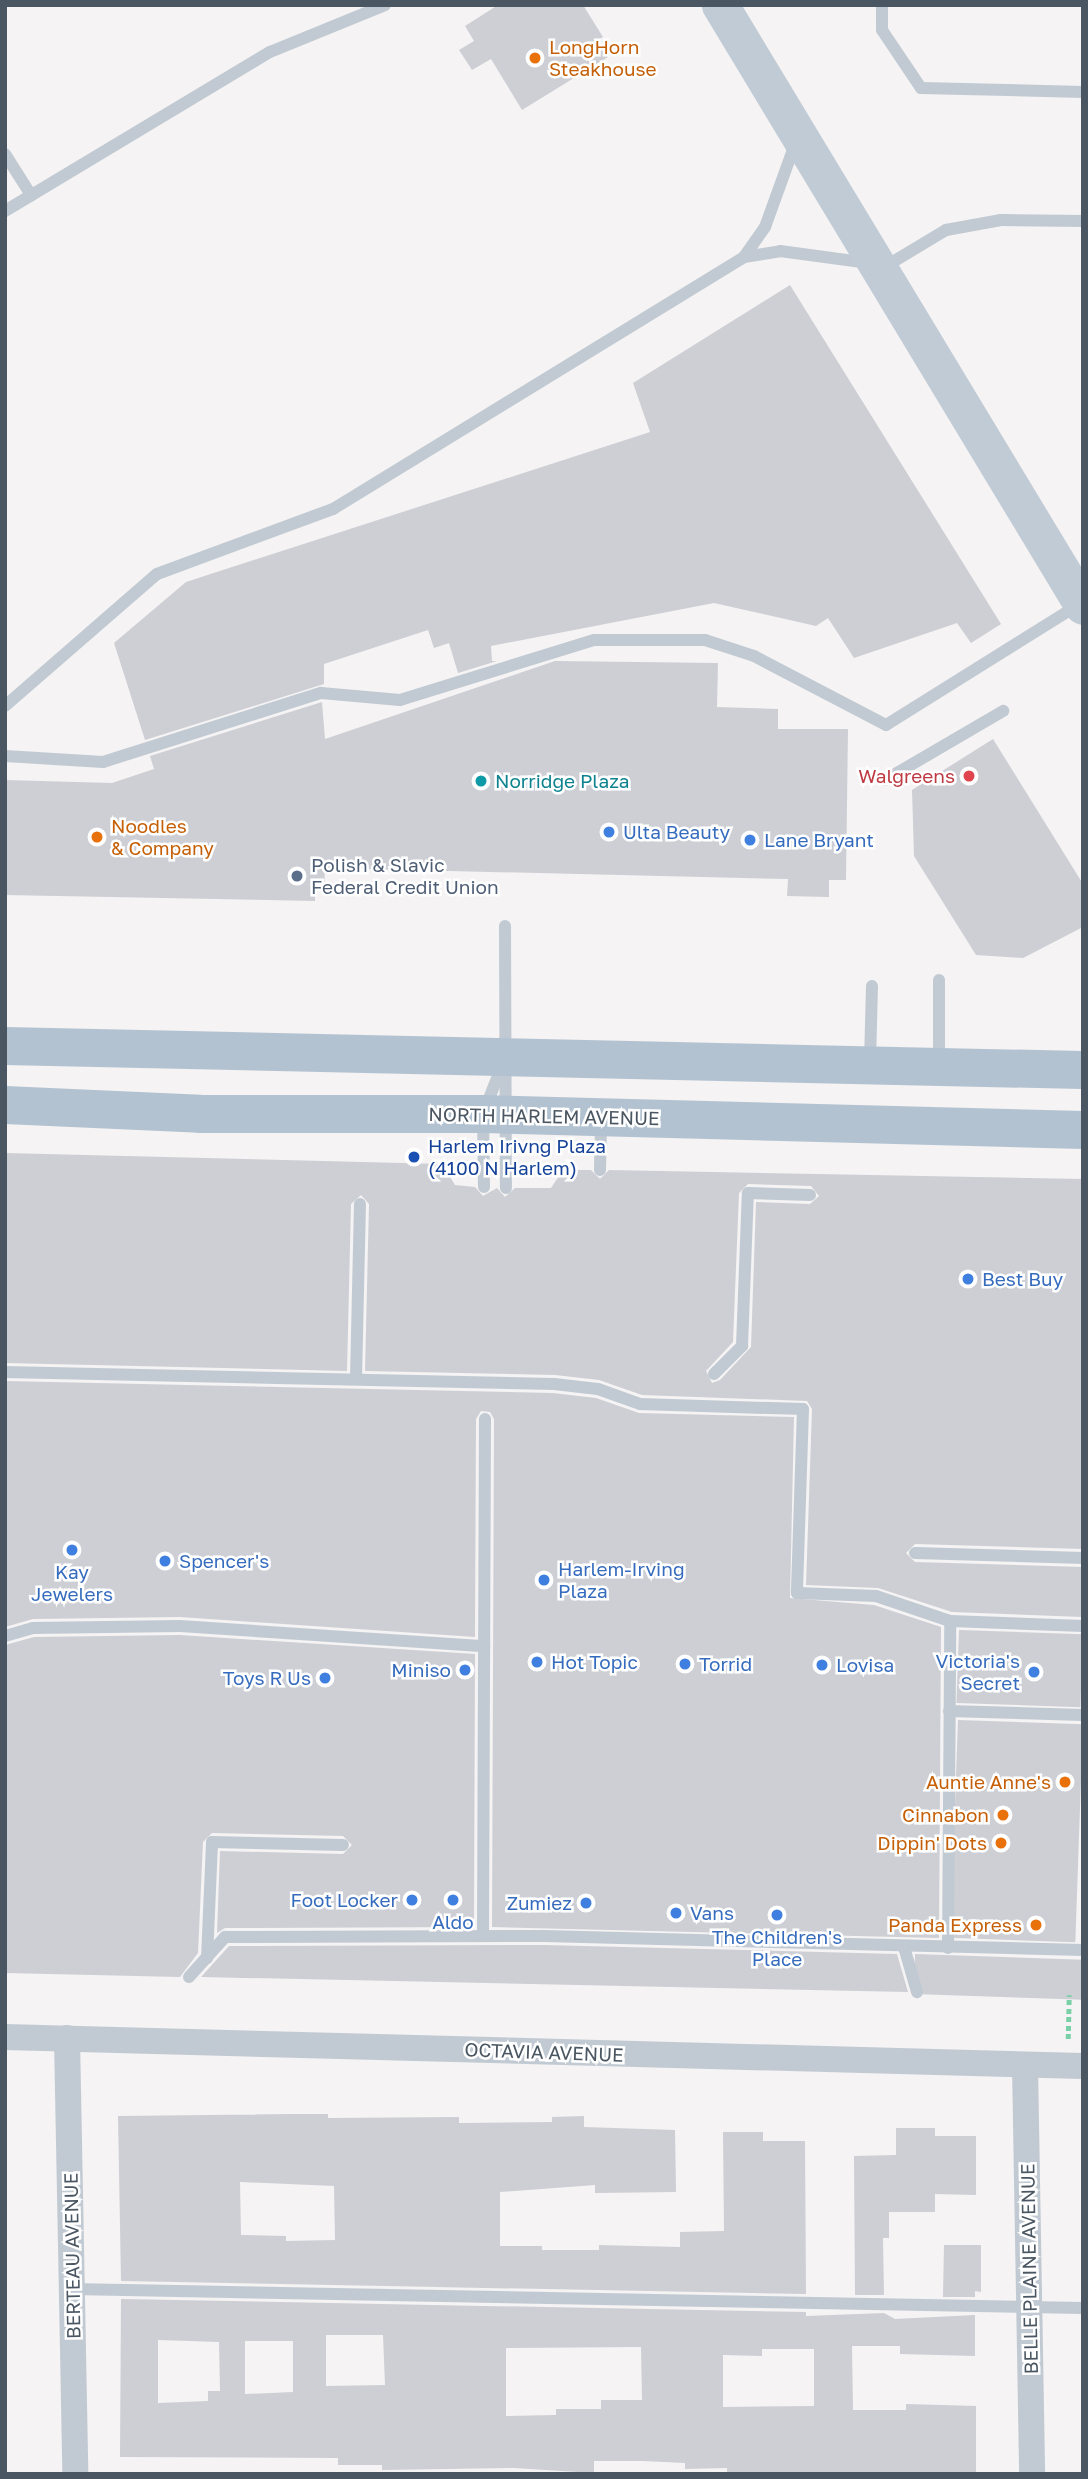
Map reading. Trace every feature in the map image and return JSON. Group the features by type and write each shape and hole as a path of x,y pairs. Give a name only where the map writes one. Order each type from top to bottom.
{"main road":[{"path":"720,5 1082,604"},
{"path":"5,1046 1083,1070"},
{"name":"NORTH HARLEM AVENUE","path":"5,1105 200,1114 495,1114 1083,1130"}],"street":[{"name":"OCTAVIA AVENUE","path":"5,2037 1083,2066"},
{"name":"BERTEAU AVENUE","path":"68,2038 75,2474"},
{"name":"BELLE PLAINE AVENUE","path":"1025,2065 1032,2474"}],"lane":[{"path":"5,211 270,52 385,5"},
{"path":"882,5 882,30 921,88 1083,92"},
{"path":"744,257 765,227 799,134"},
{"path":"5,154 30,195"},
{"path":"5,706 157,574 332,509 744,257 780,251 879,267 946,230 1001,220 1083,221"},
{"path":"5,756 103,762 321,693 400,700 594,640 705,640 754,656 886,725 1082,604"},
{"path":"885,780 1003,711"},
{"path":"484,1187 506,1056 505,926"},
{"path":"939,981 939,1068"},
{"path":"870,1066 872,986"},
{"path":"506,1056 495,1114 506,1188"},
{"path":"600,1170 601,1117"},
{"path":"714,1374 742,1346 748,1192 810,1195"},
{"path":"356,1379 360,1204"},
{"path":"5,1372 554,1384 598,1389 640,1404 803,1409 797,1593 876,1596 950,1621 1083,1626"},
{"path":"483,1936 485,1419"},
{"path":"915,1553 1083,1558"},
{"path":"948,1948 950,1621"},
{"path":"5,1636 33,1629 180,1626 484,1646"},
{"path":"949,1711 1083,1715"},
{"path":"206,1958 212,1842 343,1844"},
{"path":"189,1977 225,1937 483,1936 1083,1950"},
{"path":"904,1947 918,1992"},
{"path":"72,2289 1083,2308"}],"path":[{"path":"1068,2027 1069,1995"}],"building":[{"name":"LongHorn Steakhouse","path":"498,5 583,5 603,37 598,40 608,57 522,110 491,59 472,70 459,50 474,41 465,26"},
{"path":"790,285 1001,624 971,643 957,623 854,658 828,618 816,626 714,603 491,646 492,661 497,661 458,673 449,643 434,648 428,630 324,664 324,684 145,740 114,643 186,582 650,432 633,383"},
{"name":"Norridge Plaza","path":"555,661 718,663 717,707 778,709 778,729 848,729 846,880 829,880 829,897 787,896 788,879 325,868 324,890 315,890 315,901 5,895 5,780 112,783 154,769 150,756 322,702 325,739"},
{"name":"Walgreens","path":"993,739 1083,884 1083,927 1023,958 976,955 914,856 912,790"},
{"path":"5,1153 442,1164 455,1185 475,1187 483,1196 497,1188 505,1197 515,1188 551,1188 563,1170 591,1170 600,1179 609,1170 1083,1179 1083,1549 915,1544 906,1553 915,1562 1083,1567 1083,1617 952,1612 878,1588 806,1585 812,1409 807,1401 642,1395 599,1380 555,1375 365,1371 369,1204 361,1195 351,1204 347,1371 5,1363","holes":["748,1184 811,1186 819,1196 810,1204 756,1202 751,1347 720,1380 712,1383 706,1371 733,1342 739,1193"]},
{"path":"5,1381 553,1393 596,1398 639,1413 794,1417 790,1598 874,1605 941,1627 939,1938 492,1927 494,1419 490,1412 481,1411 476,1419 475,1637 180,1617 33,1619 5,1627"},
{"path":"959,1630 1083,1634 1080,1707 956,1703"},
{"path":"180,1635 475,1654 474,1927 225,1928 217,1933 220,1851 343,1854 352,1845 343,1836 212,1833 203,1842 198,1953 180,1977 5,1973 5,1645 34,1637"},
{"path":"958,1720 1083,1724 1075,1942 950,1938"},
{"path":"544,1945 897,1954 908,1992 201,1977 229,1946"},
{"path":"915,1954 1083,1960 1082,2000 914,1994"},
{"path":"328,2114 328,2118 459,2117 459,2123 552,2122 552,2117 584,2116 584,2127 675,2130 676,2192 595,2193 595,2185 500,2192 500,2246 542,2246 542,2250 599,2250 599,2245 680,2247 680,2232 724,2231 723,2132 763,2132 763,2141 805,2141 806,2294 121,2281 118,2116","holes":["240,2182 334,2186 335,2240 286,2241 286,2236 241,2235"]},
{"path":"896,2128 935,2128 935,2136 976,2136 976,2195 935,2194 935,2212 889,2212 889,2238 883,2238 884,2295 855,2295 854,2156 896,2155"},
{"path":"944,2245 981,2245 981,2292 975,2291 975,2297 943,2297"},
{"path":"121,2299 806,2312 806,2316 884,2313 895,2319 975,2315 975,2356 900,2354 900,2346 852,2346 853,2410 906,2410 906,2404 976,2406 976,2474 727,2474 727,2468 685,2469 685,2463 643,2461 594,2461 594,2473 514,2468 382,2470 382,2465 338,2465 338,2458 120,2457","holes":["326,2335 383,2335 385,2385 326,2386","158,2340 219,2342 220,2391 208,2391 208,2401 158,2403","245,2341 293,2341 293,2392 245,2394","641,2347 642,2400 601,2400 601,2409 556,2409 556,2415 506,2416 506,2348","762,2349 814,2349 814,2406 723,2407 723,2355 762,2356"]}],"place":[{"name":"LongHorn Steakhouse","path":"535,58"},
{"name":"Walgreens","path":"969,776"},
{"name":"Norridge Plaza","path":"481,781"},
{"name":"Ulta Beauty","path":"609,832"},
{"name":"Noodles & Company","path":"97,837"},
{"name":"Lane Bryant","path":"750,840"},
{"name":"Polish & Slavic Federal Credit Union","path":"297,876"},
{"name":"Harlem Irivng Plaza (4100 N Harlem)","path":"414,1157"},
{"name":"Best Buy","path":"968,1279"},
{"name":"Kay Jewelers","path":"72,1550"},
{"name":"Spencer's","path":"165,1561"},
{"name":"Harlem-Irving Plaza","path":"544,1580"},
{"name":"Hot Topic","path":"537,1662"},
{"name":"Torrid","path":"685,1664"},
{"name":"Lovisa","path":"822,1665"},
{"name":"Miniso","path":"465,1670"},
{"name":"Victoria's Secret","path":"1034,1672"},
{"name":"Toys R Us","path":"325,1678"},
{"name":"Auntie Anne's","path":"1065,1782"},
{"name":"Cinnabon","path":"1003,1815"},
{"name":"Dippin' Dots","path":"1001,1843"},
{"name":"Foot Locker","path":"412,1900"},
{"name":"Aldo","path":"453,1900"},
{"name":"Zumiez","path":"586,1903"},
{"name":"Vans","path":"676,1913"},
{"name":"The Children's Place","path":"777,1915"},
{"name":"Panda Express","path":"1036,1925"}]}
